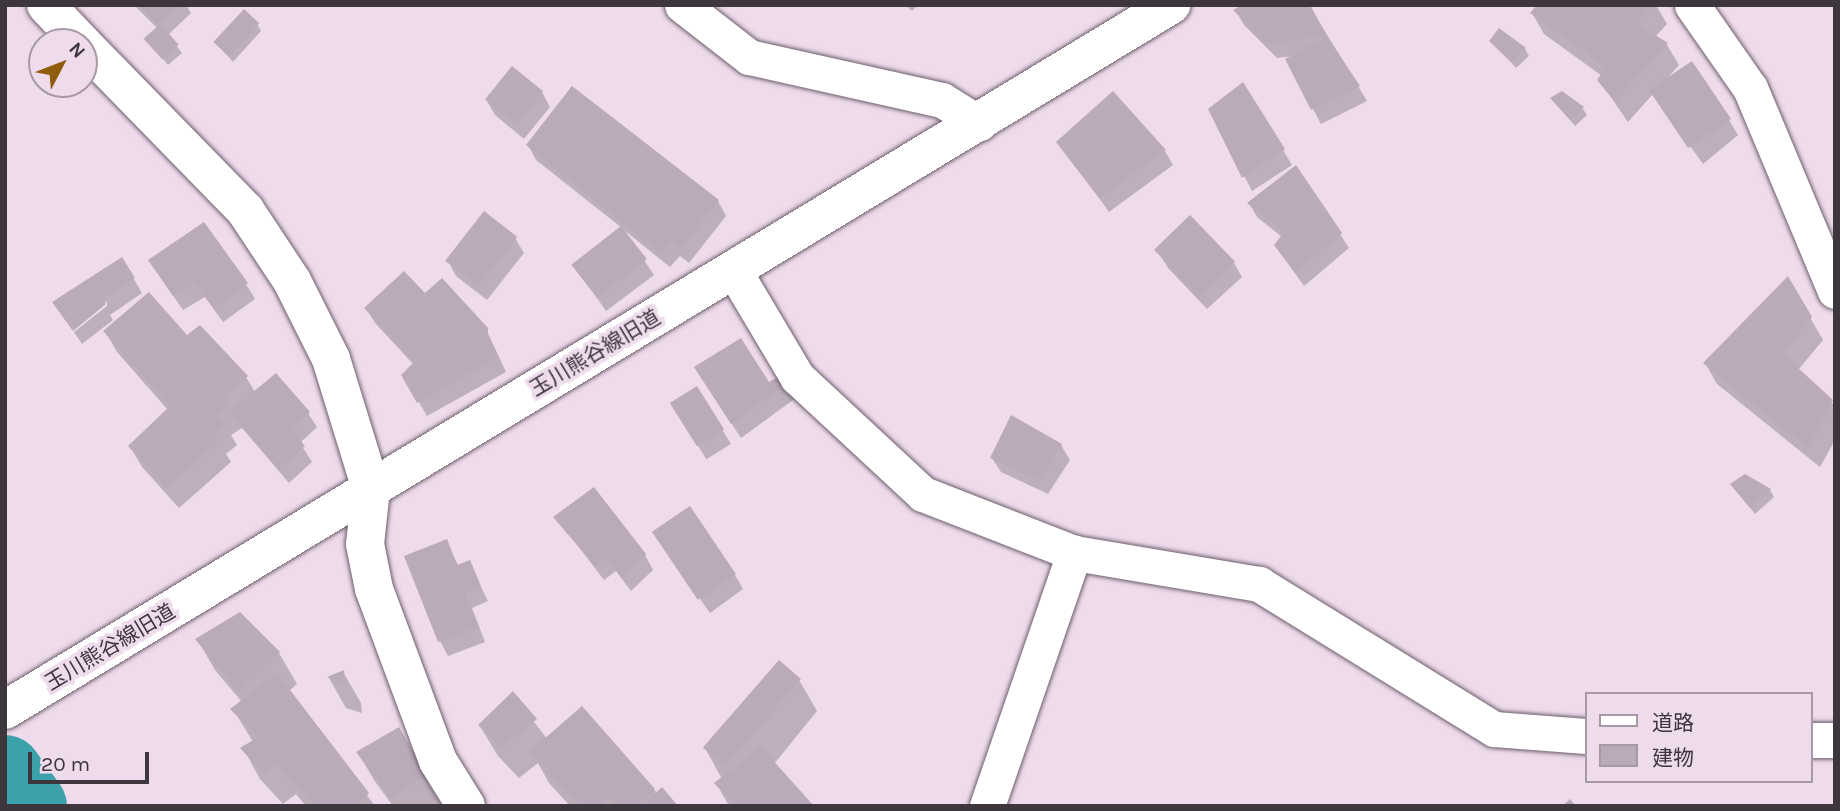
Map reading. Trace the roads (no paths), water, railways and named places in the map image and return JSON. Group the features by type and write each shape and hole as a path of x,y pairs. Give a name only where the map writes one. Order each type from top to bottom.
{"street":[{"path":"46,5 68,28"},
{"path":"682,5 749,57 942,100 979,123"},
{"name":"玉川熊谷線旧道","path":"12,706 1171,5"},
{"path":"1692,5 1750,88 1835,291"},
{"path":"98,58 245,210 292,281 331,359 371,489 365,544 374,589 438,761 466,806"},
{"path":"733,269 797,377 923,494 1074,553 1259,584 1494,729 1584,736"},
{"path":"987,806 1074,553"},
{"path":"1812,740 1835,740"}],"waterway":[{"path":"5,772 30,806"}]}
